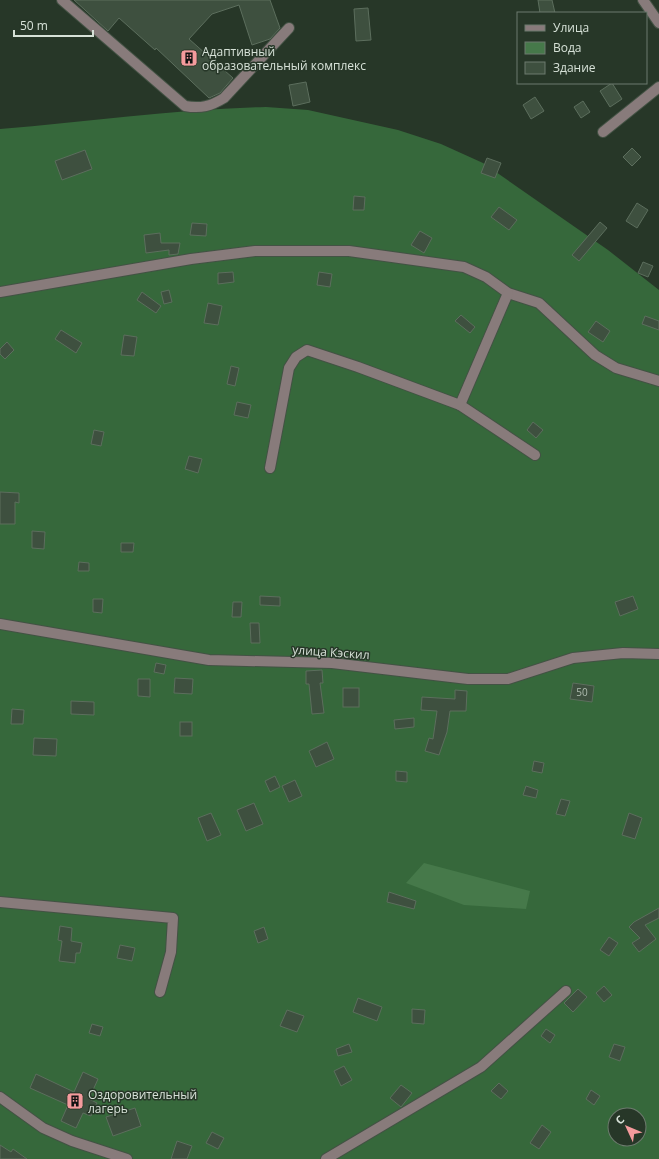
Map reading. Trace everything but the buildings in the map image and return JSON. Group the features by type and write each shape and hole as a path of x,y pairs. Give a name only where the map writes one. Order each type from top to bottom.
{"street":[{"path":"62,0 185,106 196,108 212,106 224,98 289,28"},
{"path":"643,0 659,23"},
{"path":"603,132 659,87"},
{"path":"0,292 131,268 248,252 341,251 464,267 486,277 508,293 539,303 595,354 616,368 659,381"},
{"path":"460,405 508,293"},
{"path":"270,468 289,368 296,356 307,350 358,367 460,405 535,455"},
{"name":"улица Кэскил","path":"0,624 209,660 332,663 468,679 508,678 573,658 623,653 659,654"},
{"path":"0,902 173,918 171,952 160,992"},
{"path":"326,1159 481,1067 566,991"},
{"path":"0,1097 43,1128 72,1141 128,1159"}],"shaded area":[{"path":"266,107 308,110 398,130 441,144 483,163 608,250 659,290 659,1159 0,1159 0,129 199,110"}],"water":[{"path":"424,863 530,891 526,909 464,905 406,883"}],"place":[{"name":"Адаптивный образовательный комплекс","path":"189,58"},
{"name":"Оздоровительный лагерь","path":"75,1101"}]}
